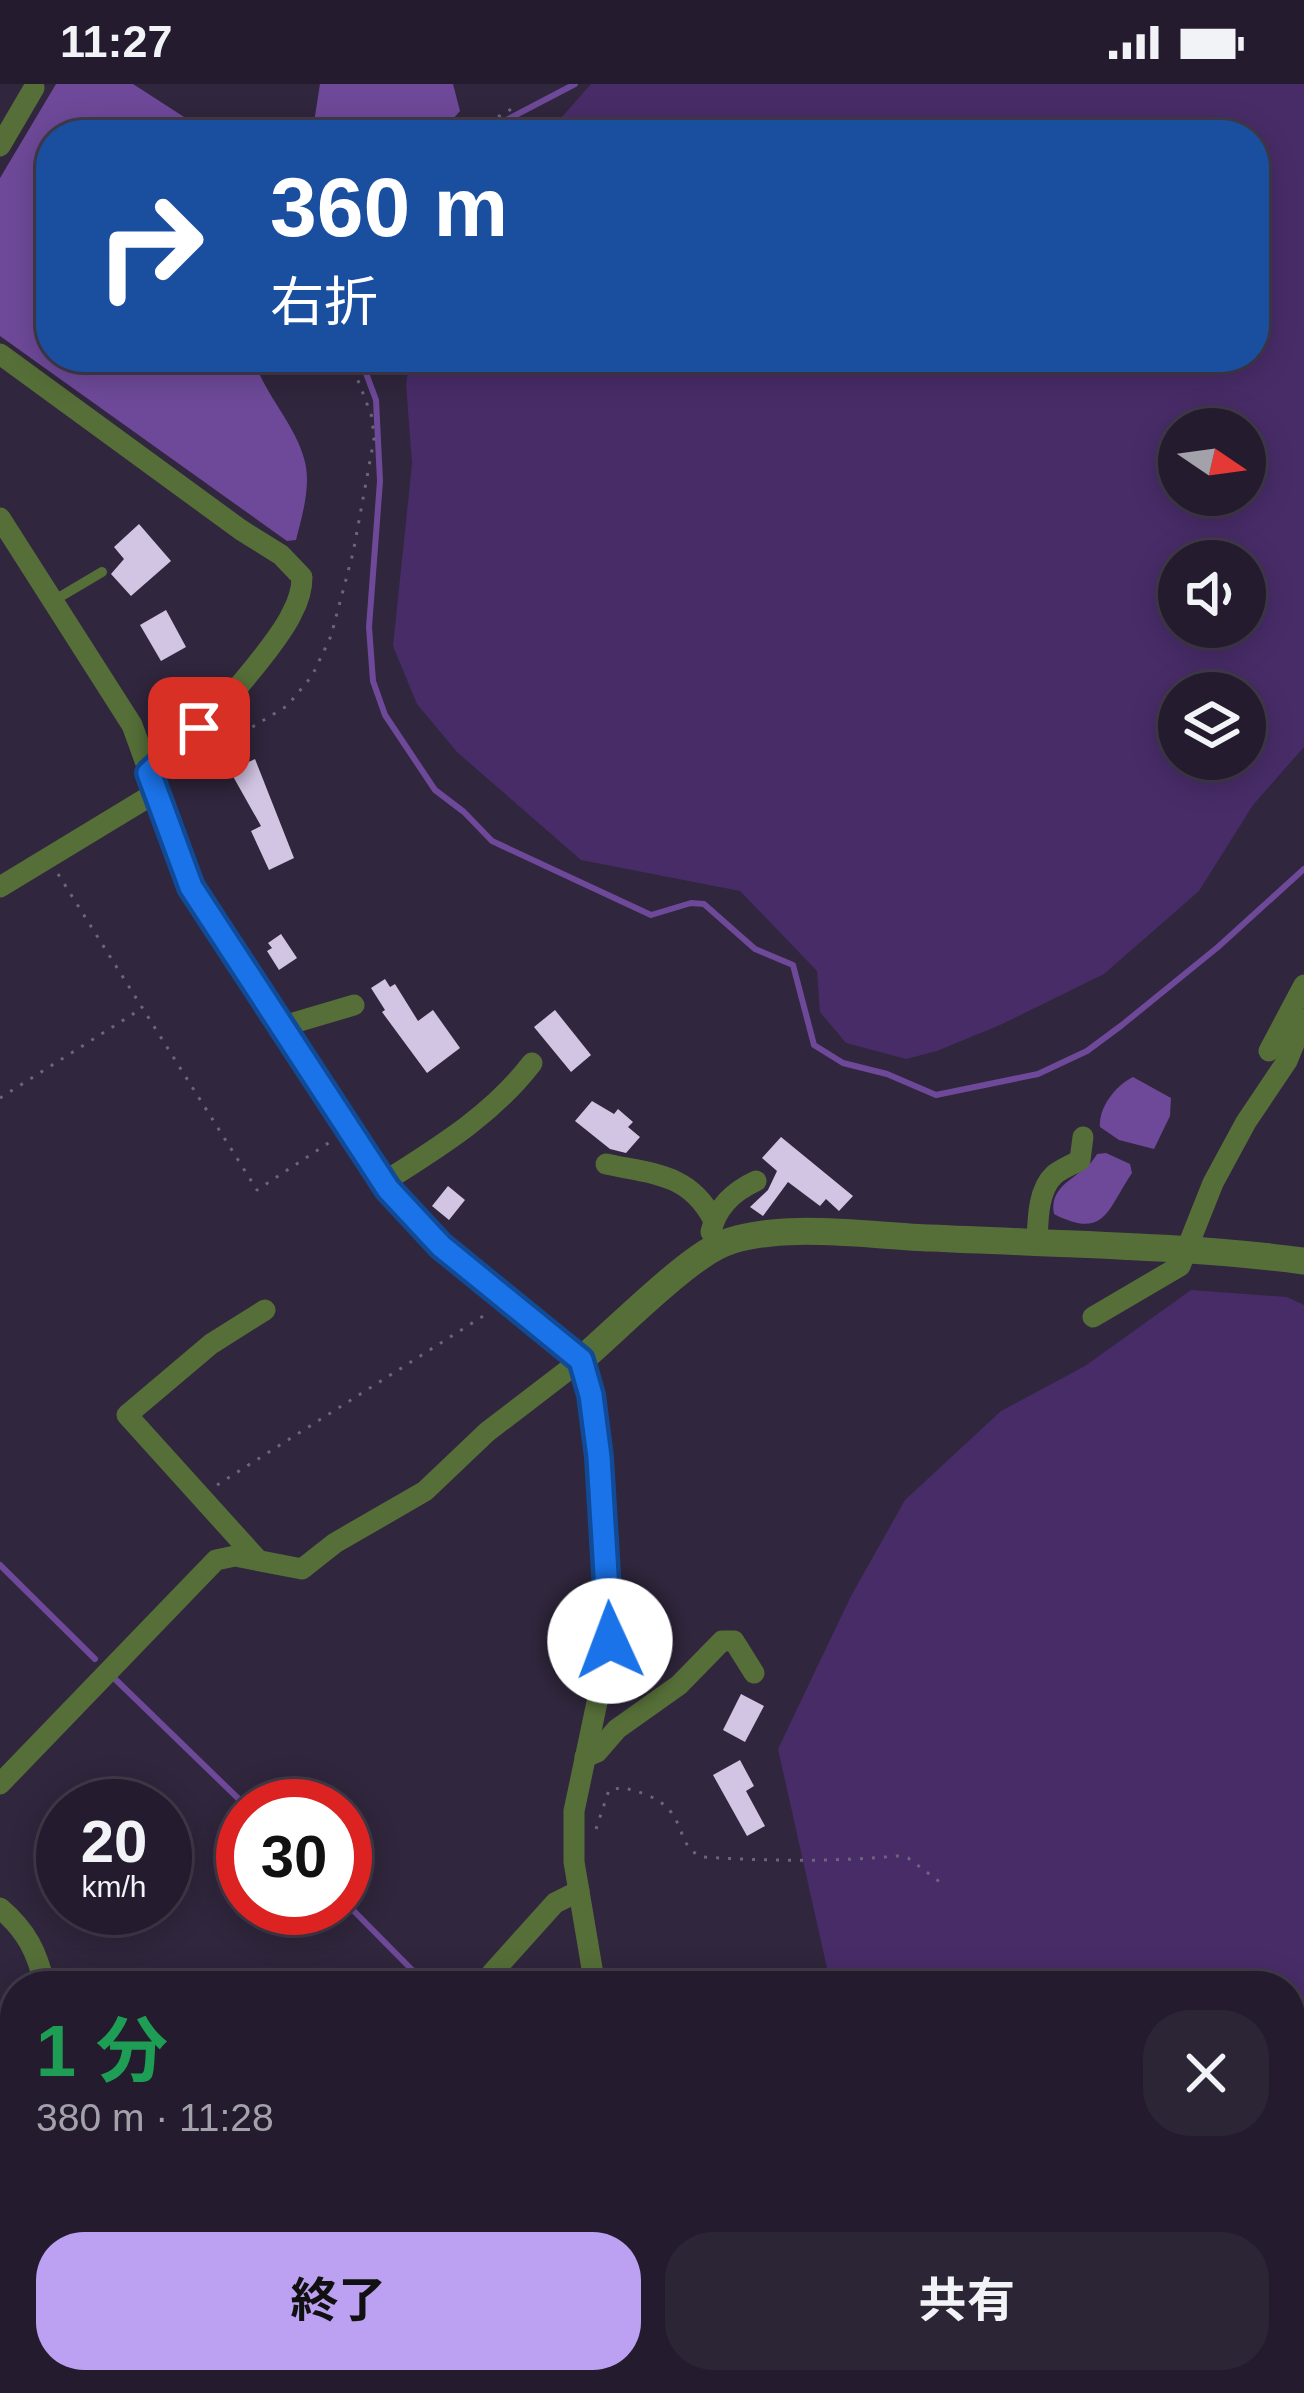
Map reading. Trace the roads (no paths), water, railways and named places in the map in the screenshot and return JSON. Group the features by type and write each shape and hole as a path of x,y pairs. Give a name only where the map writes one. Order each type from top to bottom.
{"street":[{"path":"0,146 34,88"},
{"path":"0,354 281,555 302,578 291,616 272,644 152,783 0,887"},
{"path":"0,518 132,725 191,887 384,1182 441,1246 581,1360 599,1457 610,1641 574,1811 574,1862 592,1971"},
{"path":"1269,1051 1304,985"},
{"path":"283,1026 354,1005"},
{"path":"1093,1317 1180,1266 1220,1169 1287,1060 1304,1019"},
{"path":"384,1182 476,1122 532,1063"},
{"path":"1037,1243 1039,1208 1047,1186 1054,1175 1080,1160 1084,1137"},
{"path":"606,1164 662,1175 701,1196 715,1234"},
{"path":"0,1784 216,1560 235,1556 302,1569 424,1491 488,1432 581,1360 715,1234 730,1196 756,1181"},
{"path":"715,1234 1185,1249 1304,1261"},
{"path":"258,1560 127,1415 211,1344 265,1310"},
{"path":"585,1757 679,1685 722,1641 734,1641 754,1673"},
{"path":"494,1971 555,1904 579,1891"},
{"path":"0,1908 20,1925 37,1953 41,1971"}],"lane":[{"path":"53,601 102,572"}],"waterway":[{"path":"507,120 575,84"},
{"path":"366,372 376,400 380,481 369,627 373,681 385,715 435,790 492,841 651,915 691,903 704,904 755,949 793,965 814,1045 843,1063 887,1074 936,1095 1038,1074 1087,1051 1122,1025 1304,869"},
{"path":"0,1565 95,1659"},
{"path":"115,1679 218,1779"},
{"path":"372,1929 413,1971"}]}
